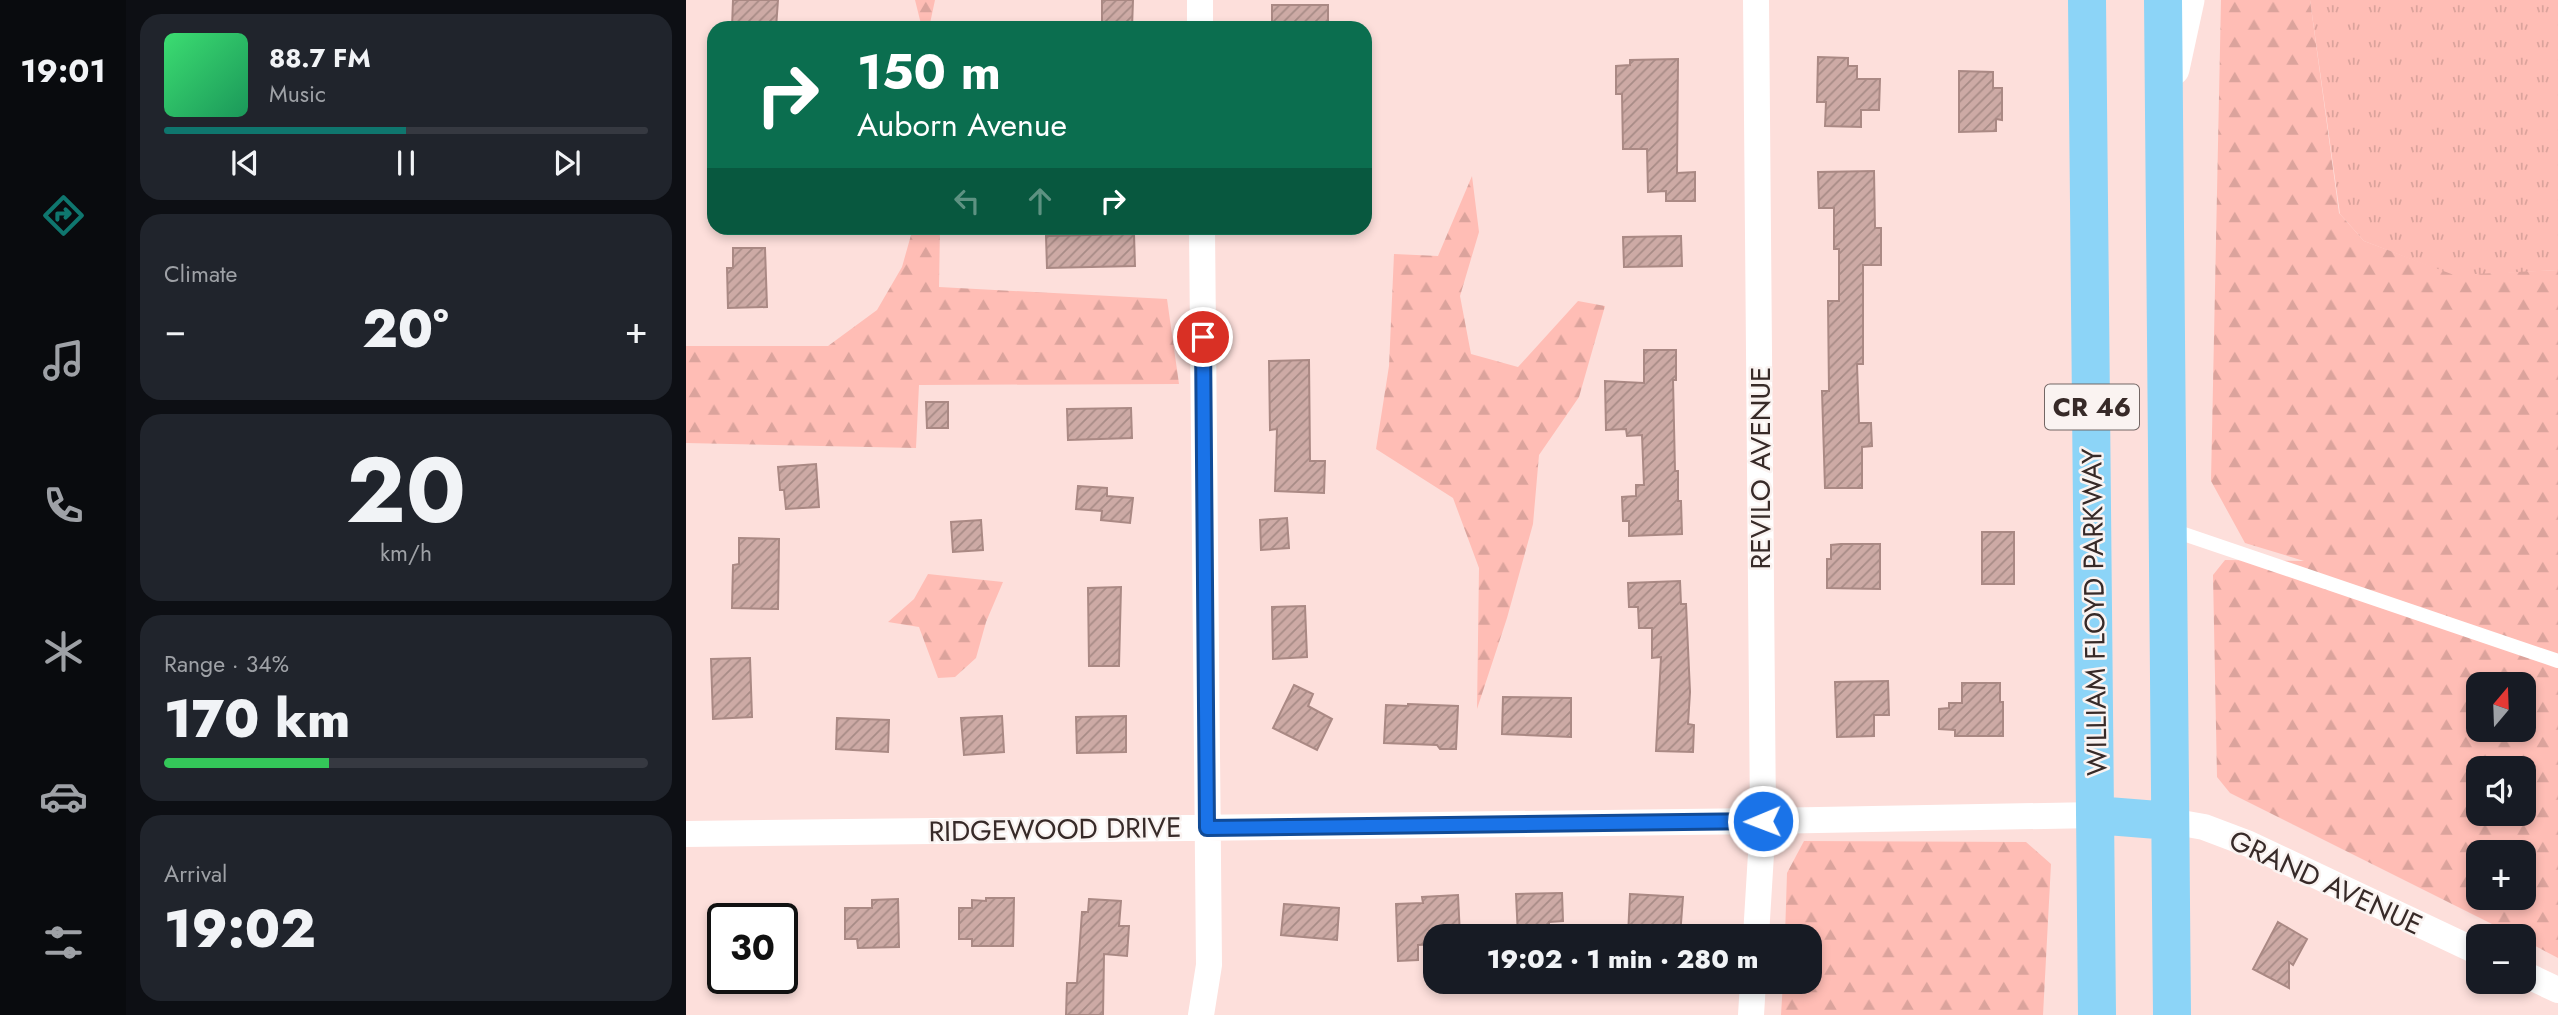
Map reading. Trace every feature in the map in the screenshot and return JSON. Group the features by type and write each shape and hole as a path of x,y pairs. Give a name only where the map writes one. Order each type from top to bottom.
{"highway":[{"name":"WILLIAM FLOYD PARKWAY","path":"2087,0 2097,1015"},
{"name":"CR 46","path":"2163,0 2172,1015"},
{"path":"2095,815 2170,821"}],"street":[{"path":"1200,0 1200,21"},
{"name":"REVILO AVENUE","path":"1756,0 1763,821 1757,924"},
{"path":"2164,112 2188,0"},
{"path":"1201,1015 1209,965 1202,235"},
{"name":"RIDGEWOOD DRIVE","path":"686,834 2095,815"},
{"name":"GRAND AVENUE","path":"2170,821 2204,827 2249,844 2466,947"},
{"path":"2536,980 2558,990"},
{"path":"1751,1015 1752,994"}],"lane":[{"path":"2168,528 2558,661"}],"green space":[{"path":"915,0 935,0 930,21 920,21"},
{"path":"2221,0 2310,0 2339,213 2364,241 2454,275 2558,270 2558,958 2536,946 2536,924 2492,924 2230,793 2217,777 2213,575 2225,560 2304,561 2245,543 2211,481"},
{"path":"2310,0 2558,0 2558,270 2454,276 2364,241 2340,214"},
{"path":"1472,176 1479,232 1460,296 1471,354 1518,367 1578,301 1605,306 1579,397 1539,455 1533,524 1507,618 1477,709 1479,568 1453,498 1376,449 1389,366 1394,254 1438,256"},
{"path":"911,235 940,235 939,287 1167,299 1179,384 919,385 916,448 686,443 686,346 828,346 877,310 902,267"},
{"path":"928,574 1003,582 986,622 976,658 955,677 938,678 919,627 888,622 914,599"},
{"path":"1804,841 2026,842 2051,864 2043,1015 1781,1015 1782,994 1822,994 1822,924 1785,924 1787,873"}],"building":[{"path":"733,0 778,0 776,21 732,21"},
{"path":"1102,0 1133,0 1132,21 1102,21"},
{"path":"1272,5 1328,5 1328,21 1272,21"},
{"path":"1818,57 1848,58 1848,66 1857,66 1857,79 1880,79 1879,110 1861,110 1861,127 1825,126 1826,102 1817,102"},
{"path":"1678,59 1677,173 1695,172 1695,201 1666,201 1666,191 1648,192 1647,149 1623,149 1622,94 1616,94 1616,66 1630,65 1630,60"},
{"path":"1959,71 1993,72 1993,88 2002,88 2002,120 1996,119 1996,131 1959,132"},
{"path":"1874,171 1875,228 1881,228 1881,265 1863,265 1863,364 1857,364 1859,423 1871,423 1872,446 1862,447 1862,488 1825,488 1822,391 1829,391 1828,301 1839,301 1839,249 1834,249 1834,208 1819,208 1818,172"},
{"path":"1134,235 1135,266 1047,268 1046,236"},
{"path":"1681,236 1682,266 1624,267 1623,237"},
{"path":"733,248 765,248 767,307 728,308 727,268 733,268"},
{"path":"1644,350 1676,350 1676,380 1673,380 1675,471 1678,471 1682,534 1629,536 1629,521 1623,521 1622,497 1636,496 1636,485 1644,485 1642,435 1627,436 1626,429 1606,430 1605,381 1644,383"},
{"path":"1309,360 1310,461 1325,461 1324,493 1275,491 1277,429 1270,430 1269,361"},
{"path":"926,402 948,402 948,428 927,428"},
{"path":"1131,408 1132,438 1068,440 1067,409"},
{"path":"816,464 819,507 786,509 784,490 780,490 778,467"},
{"path":"1078,486 1107,488 1107,496 1133,498 1130,523 1101,520 1102,511 1076,509"},
{"path":"1287,518 1289,548 1261,550 1260,520"},
{"path":"981,520 983,550 953,552 951,522"},
{"path":"1982,532 2014,532 2014,584 1982,584"},
{"path":"739,538 779,539 778,609 732,608 733,565 739,564"},
{"path":"1880,544 1880,589 1827,588 1827,559 1831,559 1831,545"},
{"path":"1680,581 1681,604 1686,604 1690,692 1688,724 1694,725 1693,752 1656,751 1661,657 1652,658 1652,628 1639,628 1638,607 1629,607 1628,583"},
{"path":"1121,587 1119,666 1089,666 1088,588"},
{"path":"1305,606 1307,657 1273,659 1272,607"},
{"path":"750,658 752,717 713,719 711,659"},
{"path":"1888,681 1889,715 1874,715 1874,736 1837,737 1835,682"},
{"path":"1962,683 2000,683 2003,736 1955,736 1955,730 1939,729 1939,709 1949,708 1949,703 1962,703"},
{"path":"1294,685 1313,694 1308,706 1332,719 1317,750 1273,728"},
{"path":"1503,697 1571,698 1571,737 1502,734"},
{"path":"1386,705 1458,706 1456,749 1440,749 1437,745 1384,743"},
{"path":"1002,716 1004,752 964,755 961,718"},
{"path":"1126,716 1126,752 1077,753 1076,717"},
{"path":"837,718 889,720 888,752 836,749"},
{"path":"1562,893 1563,921 1517,924 1516,894"},
{"path":"1630,894 1683,897 1681,924 1629,924"},
{"path":"1458,895 1459,924 1423,924 1423,945 1418,945 1418,960 1398,961 1396,904 1423,903 1422,897"},
{"path":"986,898 1014,898 1013,946 972,946 972,939 959,939 959,908 972,908 972,900 986,901"},
{"path":"898,899 899,947 858,948 857,939 845,939 845,908 872,908 872,900"},
{"path":"1089,899 1121,901 1119,926 1129,926 1127,956 1104,954 1103,1015 1066,1015 1067,983 1077,983 1082,912 1088,912"},
{"path":"1284,904 1339,908 1337,940 1281,935"},
{"path":"2278,922 2307,939 2293,965 2289,962 2289,988 2253,969"}],"route":[{"path":"1203,337 1207,828 1763,821"}]}
